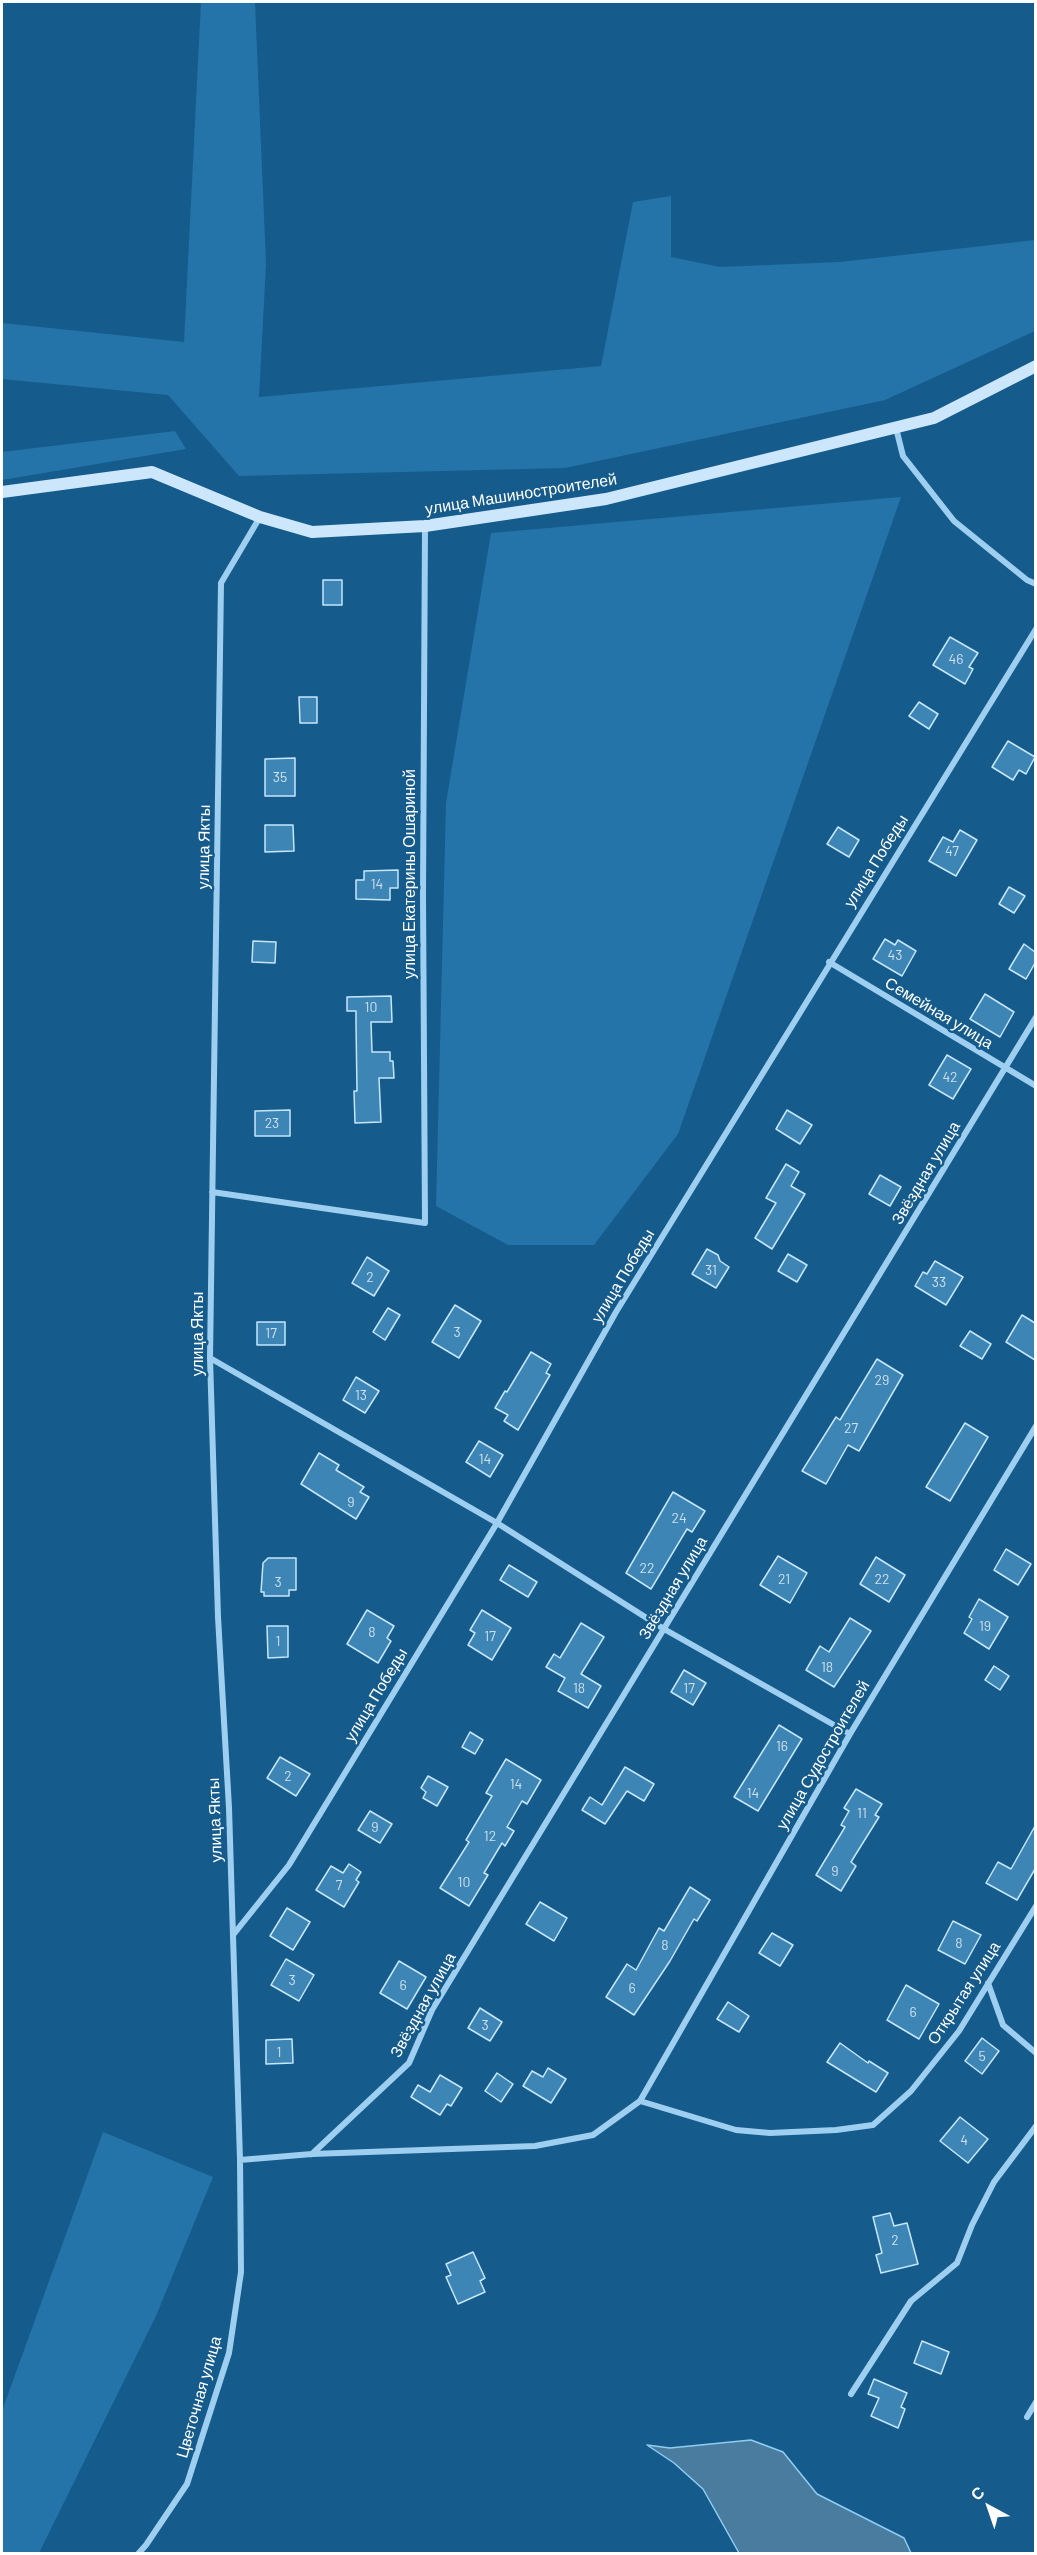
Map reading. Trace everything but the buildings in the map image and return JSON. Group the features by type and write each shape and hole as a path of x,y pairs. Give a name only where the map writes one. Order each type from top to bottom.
{"street":[{"name":"улица Машиностроителей","path":"2,492 152,472 260,518 312,532 425,526 606,499 934,418 1035,366"},
{"path":"896,427 903,456 954,521 1035,584"},
{"name":"улица Якты","path":"240,2160 229,1808 218,1617 210,1358 212,1192 221,583 260,518"},
{"name":"улица Екатерины Ошариной","path":"212,1192 425,1223 423,883 425,526"},
{"name":"улица Победы","path":"233,1936 290,1865 496,1522 616,1312 1035,629"},
{"name":"Семейная улица","path":"830,962 1035,1086"},
{"name":"Звёздная улица","path":"312,2154 409,2063 432,2010 1035,1017"},
{"path":"210,1358 496,1522 664,1629 850,1734"},
{"name":"улица Судостроителей","path":"640,2101 850,1734 1035,1426"},
{"name":"Открытая улица","path":"640,2101 736,2130 770,2133 836,2130 873,2125 911,2091 958,2031 1035,1906"},
{"path":"988,1983 1003,2025 1035,2053"},
{"path":"240,2160 312,2154 535,2146 593,2135 640,2101"},
{"path":"851,2394 911,2301 957,2263 972,2225 994,2182 1035,2126"},
{"name":"Цветочная улица","path":"138,2553 188,2484 229,2353 241,2272 240,2160"},
{"path":"1027,2417 1035,2402"}],"shaded area":[{"path":"201,2 255,2 266,264 259,397 601,366 633,202 671,196 671,257 720,267 840,262 1035,240 1035,331 885,400 565,468 239,476 168,395 2,379 2,323 184,342"},
{"path":"175,431 186,449 2,480 2,452"},
{"path":"901,497 678,1134 594,1245 508,1245 436,1206 446,803 491,533"},
{"path":"103,2132 213,2177 156,2316 39,2553 2,2553 2,2411"},
{"path":"751,2440 783,2452 817,2494 904,2538 911,2553 739,2553 703,2489 674,2463 647,2445 670,2448"}]}
